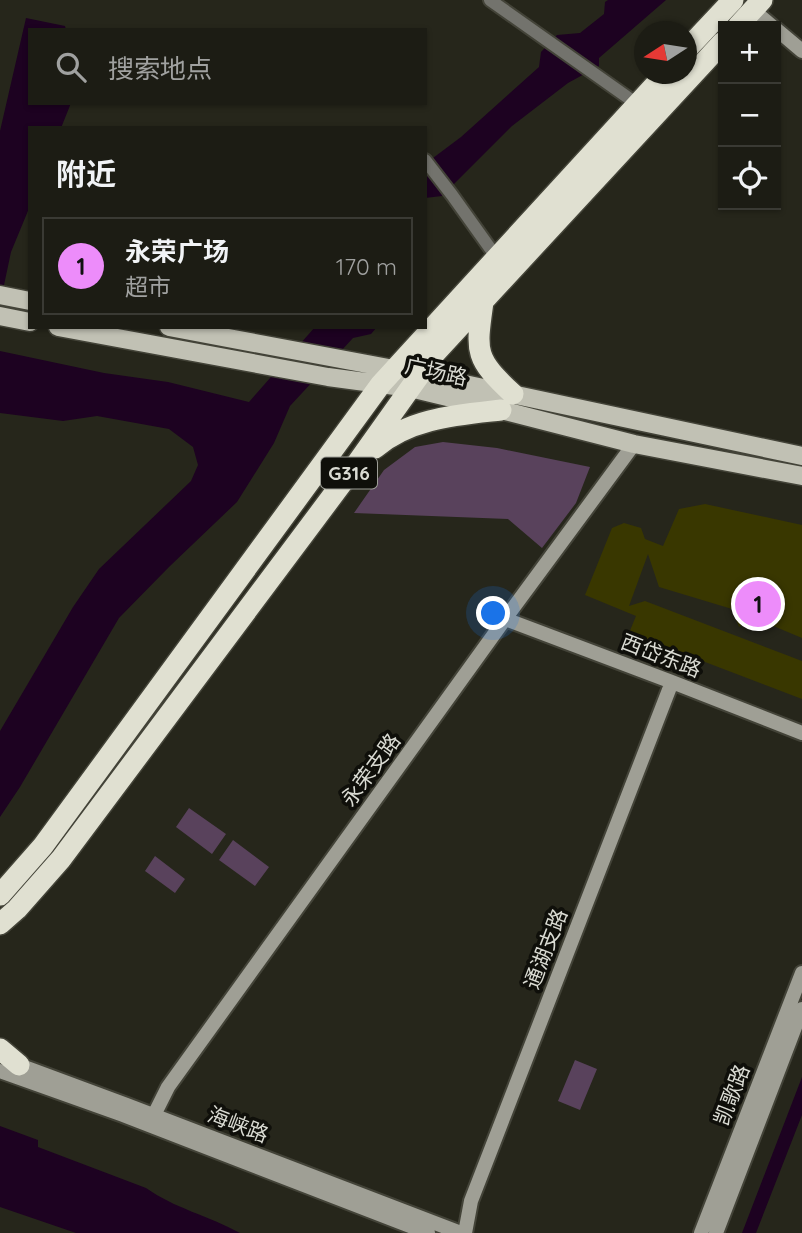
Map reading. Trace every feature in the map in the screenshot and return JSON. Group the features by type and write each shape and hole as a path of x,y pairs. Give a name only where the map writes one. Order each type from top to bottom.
{"highway":[{"path":"697,39 733,0"},
{"path":"743,21 757,5"},
{"name":"G316","path":"0,924 17,909 61,859 357,463 436,352 718,47"},
{"name":"G316","path":"0,895 43,846 387,376 655,84"},
{"path":"357,463 405,428 507,402 482,361 478,345 483,302"},
{"path":"0,1049 6,1065"}],"main road":[{"path":"5,296 28,301"},
{"path":"4,317 28,322"},
{"name":"广场路","path":"69,329 328,377 387,376"},
{"name":"广场路","path":"180,329 343,360 387,376 507,402 802,456"},
{"name":"广场路","path":"507,402 634,444 802,476"}],"street":[{"path":"490,0 636,104"},
{"path":"757,5 769,21"},
{"path":"781,34 802,51"},
{"path":"427,163 497,258"},
{"name":"永荣支路","path":"151,1120 168,1087 634,444"},
{"name":"西岱东路","path":"505,619 802,733"},
{"name":"通湖支路","path":"463,1233 471,1201 672,682"},
{"name":"凯歌路","path":"701,1233 802,973"},
{"name":"凯歌路","path":"716,1233 802,1009"},
{"name":"海峡路","path":"6,1065 463,1233"},
{"name":"海峡路","path":"6,1065 151,1120 428,1233"}],"shaded area":[{"path":"608,0 666,0 642,21 634,21 634,28 599,58 599,66 568,83 512,126 442,196 427,198 427,162 461,137 539,67 541,52 557,35 580,33 604,14 605,2"},
{"path":"26,18 65,26 28,28 28,105 70,105 62,126 28,126 28,211 11,252 0,304 0,131"},
{"path":"313,329 375,329 371,334 353,338 290,406 274,443 237,502 119,618 0,817 0,731 73,607 99,569 191,481 198,465 193,447 169,429 97,416 63,421 0,413 0,351 104,373 168,382 249,402"},
{"path":"443,442 497,448 590,467 576,503 542,548 508,519 354,513 384,470 415,447"},
{"path":"189,808 226,834 212,854 176,827"},
{"path":"233,840 269,867 255,886 219,860"},
{"path":"155,856 185,879 175,893 145,871"},
{"path":"575,1060 597,1069 580,1110 558,1101"},
{"path":"802,1077 802,1115 756,1233 742,1233"},
{"path":"0,1126 38,1140 38,1147 146,1188 168,1201 240,1233 76,1233 0,1207"}],"building":[{"path":"705,504 802,525 802,638 752,617 739,627 732,609 659,587 648,554 629,606 645,601 802,661 802,699 629,633 636,616 585,595 612,528 624,523 641,528 645,539 663,546 679,509"}],"place":[{"name":"永荣广场","path":"758,604"}]}
